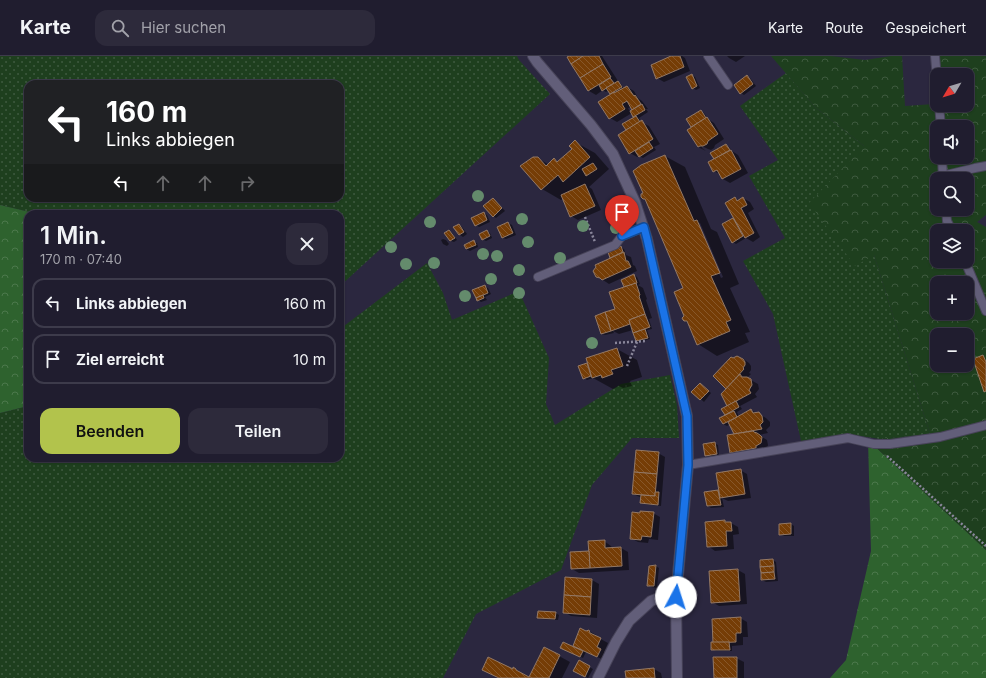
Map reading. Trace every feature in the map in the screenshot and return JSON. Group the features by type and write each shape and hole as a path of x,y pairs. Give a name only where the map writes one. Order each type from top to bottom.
{"street":[{"path":"533,56 591,125 613,154 635,202 647,239 687,416 688,465 676,597 677,678"},
{"path":"598,678 616,642 629,621 651,602 661,597 676,597"}],"lane":[{"path":"708,56 728,85"},
{"path":"935,56 936,68"},
{"path":"960,172 986,166"},
{"path":"538,276 615,245 622,236 644,227"},
{"path":"968,268 986,310"},
{"path":"688,465 848,438 874,444 890,444 940,437 986,425"}],"path":[{"path":"585,217 599,251"},
{"path":"615,343 646,341"},
{"path":"627,366 637,342"},
{"path":"874,444 986,546"}],"green space":[{"path":"0,56 517,56 550,94 344,282 344,210 24,211 0,205"},
{"path":"771,56 831,56 865,60 902,56 905,106 930,104 930,112 974,112 974,68 932,68 932,56 986,56 986,215 977,222 986,227 986,550 868,440 930,434 874,255 855,266 809,203 864,146 815,107"},
{"path":"786,73 815,107 864,146 874,255 930,434 880,439 854,435 801,441 773,314 743,261 785,238 749,176 778,160 740,106"},
{"path":"0,205 24,211 24,407 0,413"},
{"path":"427,263 443,293 452,320 519,291 549,358 546,404 555,425 621,384 670,375 677,405 679,438 632,438 592,485 561,570 476,614 443,678 0,678 0,413 24,407 24,462 344,462 344,326"},
{"path":"868,440 986,550 986,678 830,678 846,660 871,551"}],"building":[{"path":"583,56 571,64 567,57"},
{"path":"583,56 599,56 603,64 580,78 571,64"},
{"path":"671,56 680,56 684,67 656,79 651,65"},
{"path":"603,64 611,77 588,91 580,78"},
{"path":"692,74 697,86 692,89 686,77"},
{"path":"747,75 753,84 740,94 734,85"},
{"path":"610,78 614,83 602,91 599,85"},
{"path":"618,81 622,87 610,94 606,88"},
{"path":"627,86 641,104 632,110 627,101 622,104 625,109 609,119 598,102"},
{"path":"642,104 645,110 633,117 630,111"},
{"path":"701,110 706,118 691,127 686,119"},
{"path":"636,116 640,122 626,130 622,124"},
{"path":"707,117 718,134 708,141 707,144 698,147 687,130"},
{"path":"642,120 653,139 629,154 618,135"},
{"path":"575,140 590,157 563,182 558,175 541,190 520,166 533,157 538,157 546,166 554,158 557,162 572,149 569,146"},
{"path":"649,142 653,148 639,157 635,151"},
{"path":"726,144 730,150 714,159 710,153"},
{"path":"731,150 741,169 722,179 717,170 713,172 708,162"},
{"path":"665,155 694,221 697,220 720,273 711,276 731,320 726,322 730,331 697,345 687,321 684,321 682,318 684,316 674,292 683,288 645,199 641,197 641,194 643,193 633,171 641,165"},
{"path":"593,163 597,169 586,176 582,169"},
{"path":"585,184 595,206 570,217 561,195"},
{"path":"735,197 737,201 743,197 747,205 741,208 754,233 745,238 725,203"},
{"path":"493,198 502,208 493,217 483,206"},
{"path":"484,212 487,220 475,226 471,218"},
{"path":"733,218 743,236 732,243 722,224"},
{"path":"508,222 513,233 502,238 497,227"},
{"path":"459,224 464,232 459,235 453,227"},
{"path":"449,230 455,238 450,241 444,233"},
{"path":"487,230 490,236 482,240 479,234"},
{"path":"474,240 476,245 466,249 464,245"},
{"path":"621,246 623,252 610,258 608,252"},
{"path":"624,252 626,261 628,261 631,267 602,280 596,277 593,271 596,267 595,265"},
{"path":"634,274 637,283 624,287 621,280"},
{"path":"636,283 645,314 629,320 630,324 611,331 605,312 615,309 609,292"},
{"path":"485,285 488,293 476,298 472,290"},
{"path":"483,295 484,298 477,301 476,298"},
{"path":"605,312 611,331 601,334 595,316"},
{"path":"645,314 650,327 633,333 629,320"},
{"path":"645,329 648,338 636,341 633,333"},
{"path":"617,348 623,366 611,370 613,374 602,378 601,375 592,378 586,358"},
{"path":"983,355 986,362 986,391 984,392 974,362 974,359"},
{"path":"737,356 745,362 744,369 726,389 713,376 731,357 733,358"},
{"path":"587,363 591,376 583,379 578,366"},
{"path":"740,374 742,377 751,379 752,385 749,390 751,393 727,406 721,394"},
{"path":"700,383 709,391 700,400 691,392"},
{"path":"736,401 739,407 725,415 721,409"},
{"path":"751,409 753,413 759,412 762,416 763,422 760,425 762,429 734,434 728,422"},
{"path":"734,411 737,417 723,424 719,418"},
{"path":"753,431 762,437 761,443 756,446 756,448 730,453 727,435"},
{"path":"715,442 717,454 705,456 703,444"},
{"path":"636,450 659,452 657,474 634,472"},
{"path":"741,469 745,494 720,498 716,473"},
{"path":"634,472 657,474 655,496 632,494"},
{"path":"718,490 721,505 707,506 704,492"},
{"path":"655,492 659,492 658,505 640,503 641,495 655,496"},
{"path":"640,511 654,512 651,537 642,536 641,540 630,539 632,512 640,513"},
{"path":"725,520 725,522 731,522 732,531 726,531 727,546 707,547 705,522"},
{"path":"791,523 791,534 779,535 779,524"},
{"path":"605,540 605,548 621,547 622,566 590,568 588,541"},
{"path":"589,551 590,568 571,569 570,552"},
{"path":"773,559 774,566 760,567 760,560"},
{"path":"656,565 654,586 647,586 649,566"},
{"path":"774,566 774,572 761,573 760,567"},
{"path":"738,569 740,601 711,603 709,571"},
{"path":"774,572 775,579 761,580 761,573"},
{"path":"565,577 592,579 591,597 564,595"},
{"path":"564,595 591,597 590,615 563,613"},
{"path":"538,611 556,612 555,619 537,618"},
{"path":"741,617 741,633 736,633 736,642 713,643 712,619"},
{"path":"580,628 586,631 589,630 590,633 601,638 597,647 601,649 597,657 573,646"},
{"path":"563,642 583,651 580,657 560,648"},
{"path":"711,642 729,642 730,650 711,650"},
{"path":"544,647 560,655 549,678 499,678 482,670 488,657 513,669 513,667 529,677"},
{"path":"713,657 737,657 737,678 714,678"},
{"path":"579,660 590,666 585,677 573,671"},
{"path":"654,668 655,678 626,678 625,671"}],"route":[{"path":"622,236 644,227 687,416 688,465 676,597"}]}
